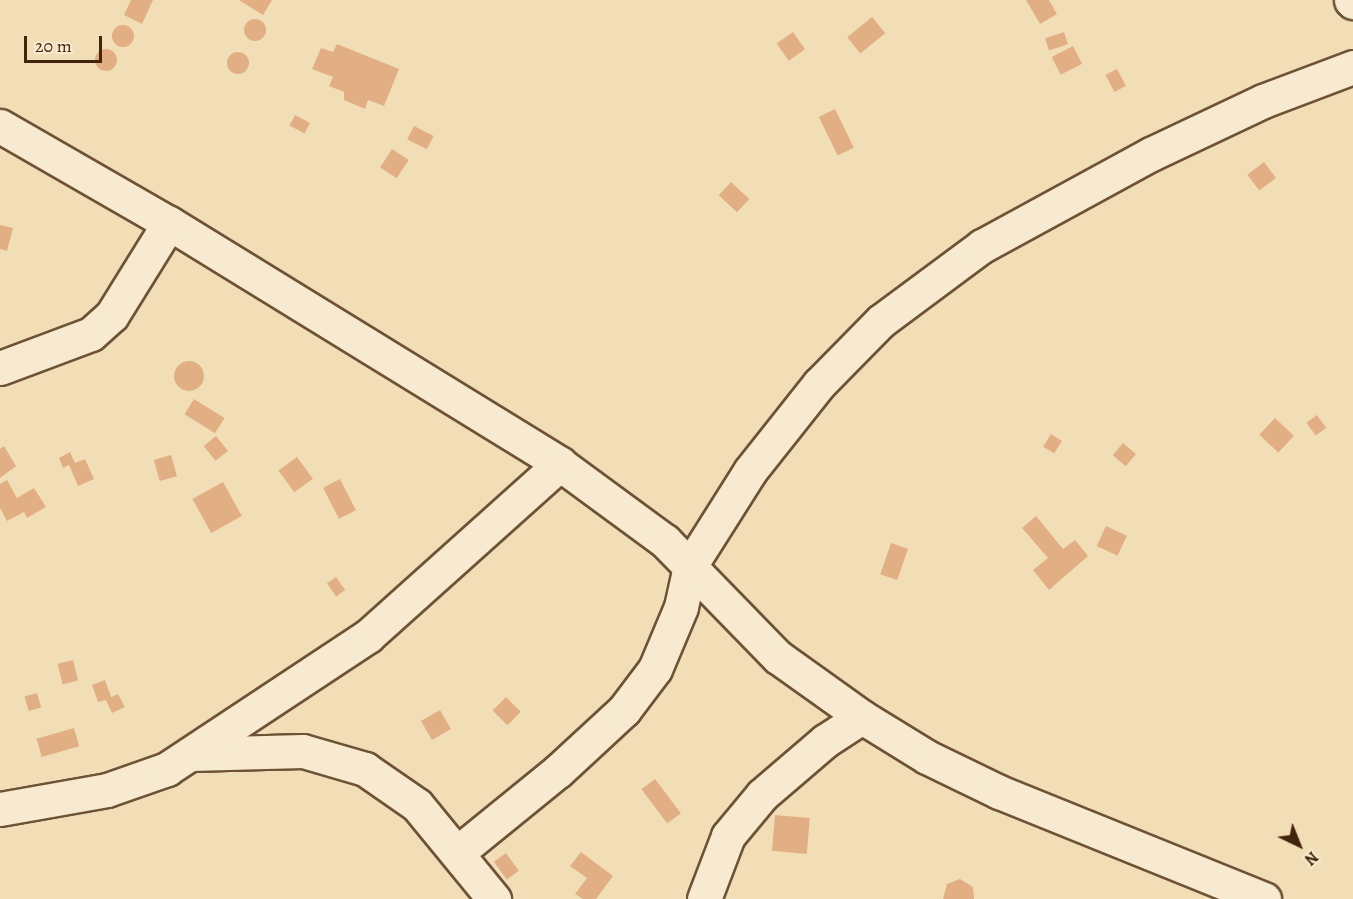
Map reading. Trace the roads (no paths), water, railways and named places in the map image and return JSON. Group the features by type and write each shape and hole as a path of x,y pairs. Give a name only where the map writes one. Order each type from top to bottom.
{"street":[{"path":"457,853 558,771 624,710 655,669 681,607 690,566 750,471 819,384 881,321 982,246 1141,159 1263,101 1353,67"},
{"path":"0,126 169,223 561,464 665,541 778,657 862,717 927,757 999,792 1264,899"},
{"path":"0,368 91,334 112,315 169,223"},
{"path":"0,809 107,790 167,770 368,636 561,464"},
{"path":"704,899 728,836 762,795 825,741 862,717"},
{"path":"190,754 303,751 365,769 417,805 494,899"}]}
